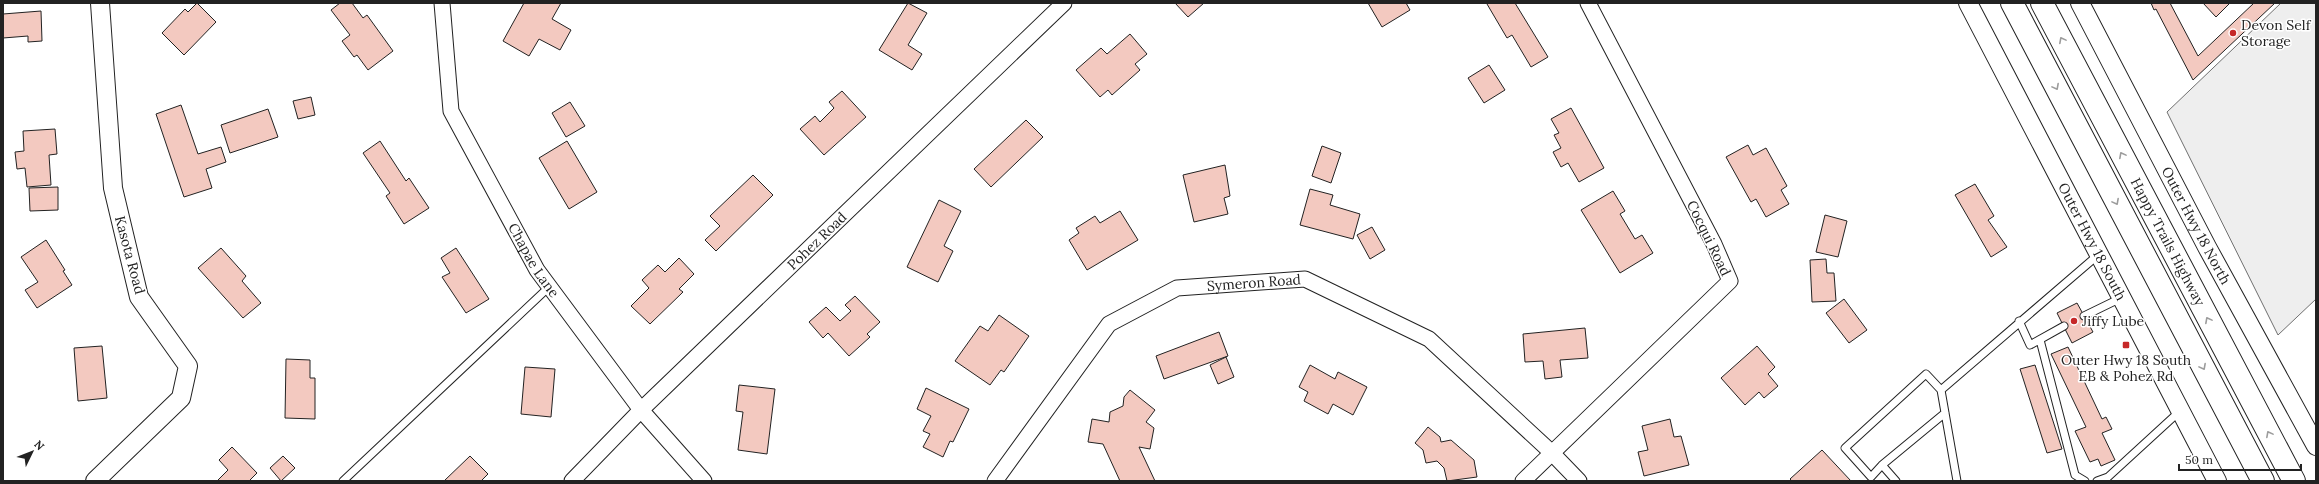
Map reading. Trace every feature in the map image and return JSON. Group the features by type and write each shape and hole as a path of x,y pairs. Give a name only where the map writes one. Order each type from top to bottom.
{"main road":[{"name":"Happy Trails Highway","path":"2012,3 2263,481"},
{"name":"Happy Trails Highway","path":"2042,3 2294,481"}],"street":[{"name":"Kasota Road","path":"95,481 181,398 188,366 139,297 113,188 100,3"},
{"name":"Chapae Lane","path":"442,3 451,111 537,270 641,410 704,481"},
{"name":"Pohez Road","path":"572,481 641,410 1064,3"},
{"name":"Cocqui Road","path":"1523,481 1730,281 1714,244 1588,3"},
{"name":"Outer Hwy 18 South","path":"1968,3 2217,481"},
{"name":"Outer Hwy 18 North","path":"2080,3 2207,247 2316,446"},
{"name":"Symeron Road","path":"995,481 1109,324 1177,288 1305,279 1429,339 1552,452 1579,481"}],"lane":[{"path":"1941,390 2098,254"},
{"path":"342,481 549,287"},
{"path":"2084,316 2121,298"},
{"path":"2019,321 2030,345 2064,326"},
{"path":"2040,340 2075,476 2086,481"},
{"path":"1945,413 1882,465 1871,477 1845,448 1926,374 1941,390 1957,481"},
{"path":"2097,481 2108,478 2180,411"},
{"path":"1882,465 1896,481"}],"shaded area":[{"path":"2281,3 2316,3 2316,299 2278,335 2167,112"}],"building":[{"path":"197,3 216,22 184,55 162,33 185,9 188,12"},
{"path":"340,3 352,3 363,18 367,15 393,51 368,70 357,55 354,57 342,41 350,35 331,10"},
{"path":"524,3 561,3 552,19 571,30 560,50 539,39 529,56 503,41"},
{"path":"908,3 927,13 908,45 922,54 912,70 879,50"},
{"path":"1175,3 1204,3 1188,17"},
{"path":"1368,3 1406,3 1410,10 1382,27"},
{"path":"1515,3 1548,57 1531,67 1512,35 1507,38 1487,4"},
{"name":"Devon Self Storage","path":"2151,3 2170,3 2198,56 2254,3 2275,3 2193,80 2156,9 2154,10"},
{"path":"2203,3 2230,3 2216,17"},
{"path":"41,11 42,41 28,42 28,36 3,38 3,14"},
{"path":"1130,34 1147,54 1135,64 1140,70 1112,95 1108,90 1100,97 1076,70 1101,48 1107,54"},
{"path":"1489,65 1505,90 1484,103 1468,78"},
{"path":"842,91 866,117 824,155 800,129 815,116 820,122 834,108 829,102"},
{"path":"311,97 315,115 298,119 293,101"},
{"path":"570,102 585,126 566,137 552,113"},
{"path":"181,105 198,154 221,147 226,162 206,169 212,188 184,197 156,114"},
{"path":"1571,108 1604,168 1579,182 1568,163 1561,167 1553,152 1561,148 1554,135 1559,133 1551,119"},
{"path":"268,109 278,137 230,153 221,125"},
{"path":"1026,120 1043,137 991,187 974,169"},
{"path":"55,129 57,154 49,155 51,185 27,187 25,168 17,169 15,152 24,151 23,131"},
{"path":"380,141 406,181 409,178 429,208 404,224 386,196 390,193 363,153"},
{"path":"567,141 597,192 569,209 539,158"},
{"path":"1748,145 1753,155 1766,148 1787,186 1781,190 1789,204 1766,217 1756,199 1751,202 1726,157"},
{"path":"1322,146 1341,153 1331,183 1312,176"},
{"path":"1225,165 1230,196 1224,198 1228,214 1194,222 1183,175"},
{"path":"753,175 773,195 716,251 705,240 720,226 710,216"},
{"path":"1975,184 1994,216 1988,220 2007,247 1991,257 1955,195"},
{"path":"58,187 58,210 30,211 29,188"},
{"path":"1310,189 1333,195 1330,205 1360,214 1353,239 1300,225"},
{"path":"1613,191 1625,211 1620,214 1635,239 1642,235 1653,253 1620,273 1581,210"},
{"path":"939,200 961,211 944,246 953,251 938,282 907,267"},
{"path":"1120,211 1138,240 1087,270 1069,240 1079,233 1076,228 1095,216 1100,223"},
{"path":"1825,215 1847,221 1838,257 1816,252"},
{"path":"1372,227 1385,250 1370,259 1357,235"},
{"path":"46,240 65,270 63,271 72,285 37,308 25,290 38,282 21,257"},
{"path":"221,248 246,276 242,281 261,303 243,318 198,268"},
{"path":"456,248 489,299 466,313 442,277 450,273 441,258"},
{"path":"679,258 694,274 679,289 683,292 650,324 631,306 649,288 642,280 658,265 665,272"},
{"path":"1826,259 1827,273 1834,273 1836,301 1812,302 1810,260"},
{"path":"855,296 880,322 867,334 870,337 849,356 828,333 823,338 809,322 826,307 840,321 851,311 845,305"},
{"path":"1844,299 1867,330 1849,343 1826,313"},
{"name":"Jiffy Lube","path":"2077,303 2093,332 2072,343 2057,313"},
{"path":"999,315 1029,336 1004,372 1001,370 990,385 955,361 980,326 988,331"},
{"path":"1585,328 1588,358 1560,360 1562,377 1545,379 1543,361 1525,362 1523,334"},
{"path":"1219,332 1228,356 1164,379 1156,356"},
{"path":"102,346 107,398 78,401 74,348"},
{"path":"1757,346 1775,367 1768,374 1778,386 1764,398 1759,392 1745,405 1721,378"},
{"path":"2068,347 2102,419 2106,417 2112,429 2102,433 2115,460 2101,466 2098,459 2090,462 2075,431 2086,427 2051,354"},
{"path":"1226,357 1234,377 1218,384 1210,365"},
{"path":"286,359 310,360 310,378 315,378 315,419 285,418"},
{"path":"1310,365 1335,379 1338,372 1367,387 1353,415 1333,404 1328,414 1304,401 1308,392 1299,387"},
{"path":"2035,365 2062,449 2047,453 2020,369"},
{"path":"525,367 555,369 551,417 521,414"},
{"path":"739,385 775,389 767,454 738,450 743,412 736,411"},
{"path":"926,388 969,409 953,442 950,441 943,457 923,447 930,434 923,431 931,416 917,409"},
{"path":"1130,390 1155,410 1146,422 1154,428 1150,449 1139,447 1155,481 1120,481 1103,444 1088,442 1092,419 1109,422 1110,412 1123,406 1124,397"},
{"path":"1670,419 1674,437 1681,436 1689,465 1644,476 1638,452 1648,450 1642,426"},
{"path":"1428,427 1440,437 1441,442 1451,440 1474,460 1477,477 1447,481 1444,468 1437,461 1426,463 1423,450 1415,443"},
{"path":"232,447 257,473 249,481 217,481 228,470 219,460"},
{"path":"1822,450 1851,481 1792,481 1790,479"},
{"path":"283,456 295,468 281,481 270,468"},
{"path":"470,456 488,474 481,481 444,481"}],"place":[{"name":"Devon Self Storage","path":"2233,33"},
{"name":"Jiffy Lube","path":"2074,321"},
{"name":"Outer Hwy 18 South EB & Pohez Rd","path":"2126,345"}]}
